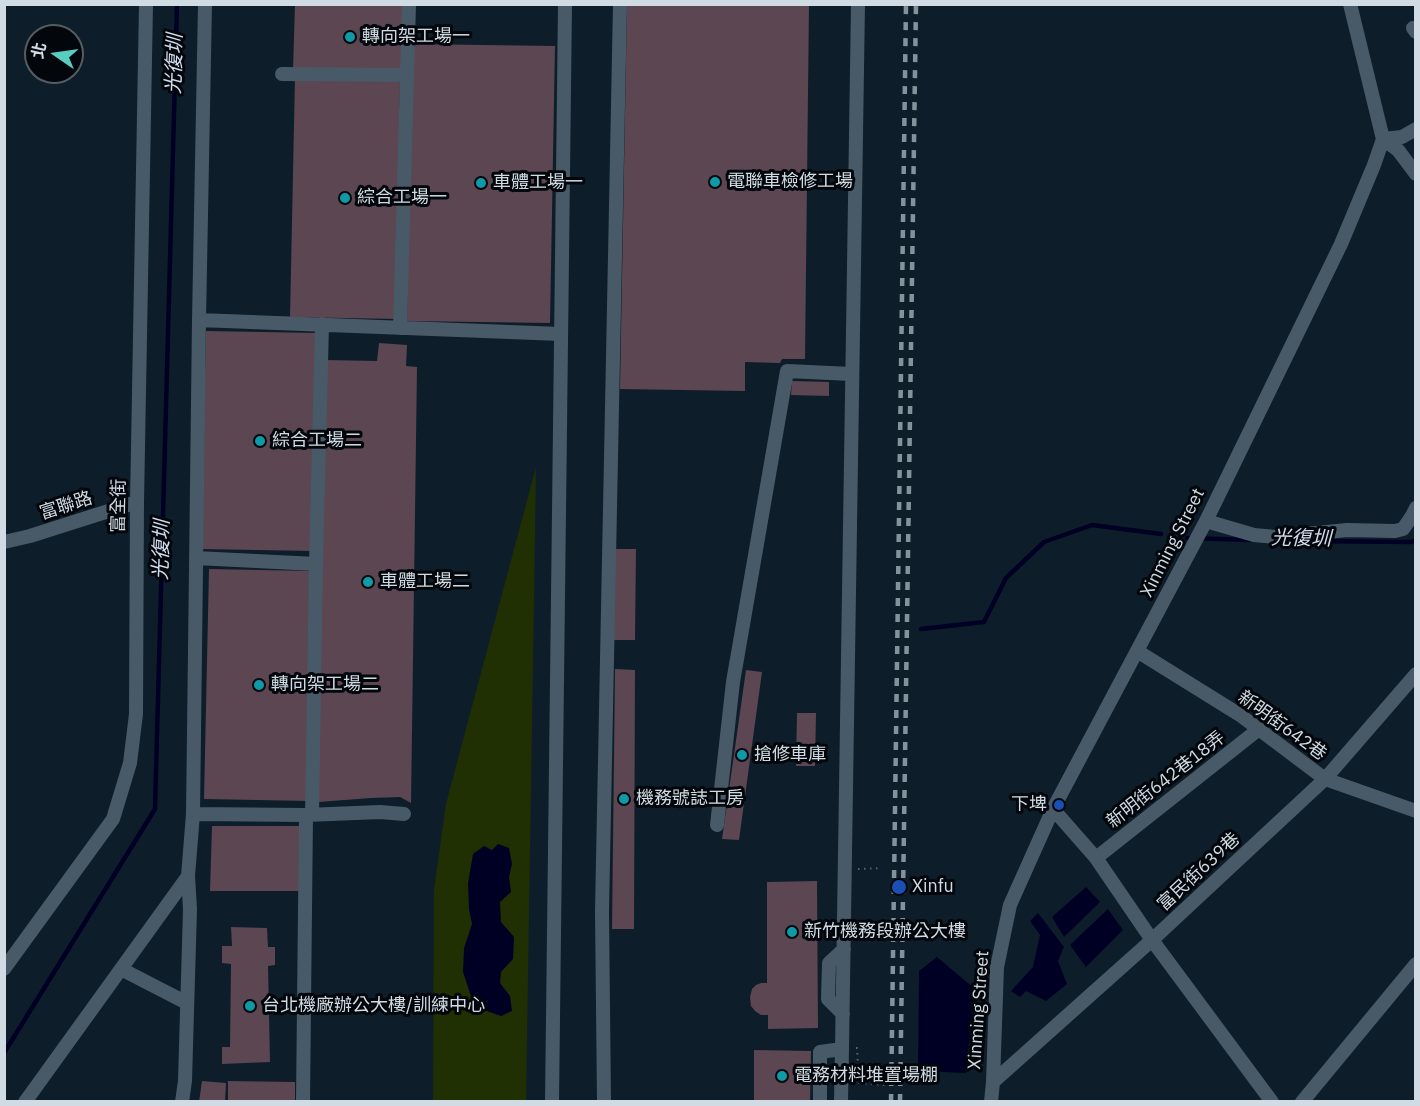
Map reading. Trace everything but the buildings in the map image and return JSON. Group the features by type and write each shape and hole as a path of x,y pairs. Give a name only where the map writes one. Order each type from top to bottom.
{"street":[{"name":"富全街","path":"4,969 113,819 130,763 136,714 137,502 146,4"},
{"path":"182,1101 185,1081 190,909 188,876 193,814 205,4"},
{"path":"400,328 409,4"},
{"path":"552,1101 565,4"},
{"path":"604,1101 602,900 620,4"},
{"path":"841,1101 858,4"},
{"path":"1350,4 1383,139 1398,150 1416,174"},
{"path":"282,74 407,75"},
{"path":"1383,139 1402,137 1416,129"},
{"name":"Xinming Street","path":"991,1101 997,967 1010,905 1053,809 1206,521 1341,244 1383,139"},
{"path":"199,320 561,334"},
{"path":"303,1101 322,324"},
{"path":"717,825 732,682 787,371 852,374"},
{"name":"富聯路","path":"4,542 137,502"},
{"path":"1206,521 1254,535 1276,537 1347,530 1395,531 1403,529 1416,508"},
{"path":"196,558 316,564"},
{"name":"新明街642巷","path":"1137,651 1240,716 1325,779 1416,811"},
{"name":"富民街639巷","path":"993,1082 1152,940 1325,779 1416,674"},
{"name":"新明街642巷18弄","path":"1096,858 1259,729"},
{"path":"1053,809 1096,858 1152,940 1272,1101"},
{"path":"193,814 309,815 380,812 404,814"},
{"path":"25,1101 188,876"},
{"path":"1302,1101 1416,964"},
{"path":"121,969 187,1003"},
{"path":"820,1101 820,1052 842,1049"}],"path":[{"path":"845,869 882,868"},
{"path":"859,1083 886,1085"}],"green space":[{"path":"536,467 526,1101 433,1102 434,890 446,804"}],"water":[{"path":"498,844 509,848 512,864 509,877 511,892 500,902 501,922 514,937 513,959 501,972 500,983 510,996 512,1011 501,1016 478,1008 472,999 463,972 464,948 472,924 468,883 473,854 484,846 492,850"},
{"path":"1086,887 1100,902 1064,937 1052,917"},
{"path":"1108,909 1123,930 1086,967 1070,945"},
{"path":"1038,913 1064,947 1058,961 1067,984 1046,1001 1026,991 1020,997 1011,991 1033,967 1040,935 1030,921"},
{"path":"937,957 975,989 966,1073 918,1071 919,971"}],"waterway":[{"name":"光復圳","path":"4,1053 155,809 177,4"},
{"name":"光復圳","path":"921,629 984,622 1006,578 1044,542 1092,525 1161,534"},
{"name":"光復圳","path":"1187,538 1251,540"},
{"name":"光復圳","path":"1302,541 1411,542 1416,540"}],"railway":[{"path":"891,1102 906,4"},
{"path":"900,1102 916,4"}],"place":[{"name":"轉向架工場一","path":"350,37"},
{"name":"電聯車檢修工場","path":"715,182"},
{"name":"車體工場一","path":"481,183"},
{"name":"綜合工場一","path":"345,198"},
{"name":"綜合工場二","path":"260,441"},
{"name":"車體工場二","path":"368,582"},
{"name":"轉向架工場二","path":"259,685"},
{"name":"搶修車庫","path":"742,755"},
{"name":"機務號誌工房","path":"624,799"},
{"name":"下埤","path":"1059,805"},
{"name":"Xinfu","path":"899,887"},
{"name":"新竹機務段辦公大樓","path":"792,932"},
{"name":"台北機廠辦公大樓/訓練中心","path":"250,1006"},
{"name":"電務材料堆置場棚","path":"782,1076"}]}
